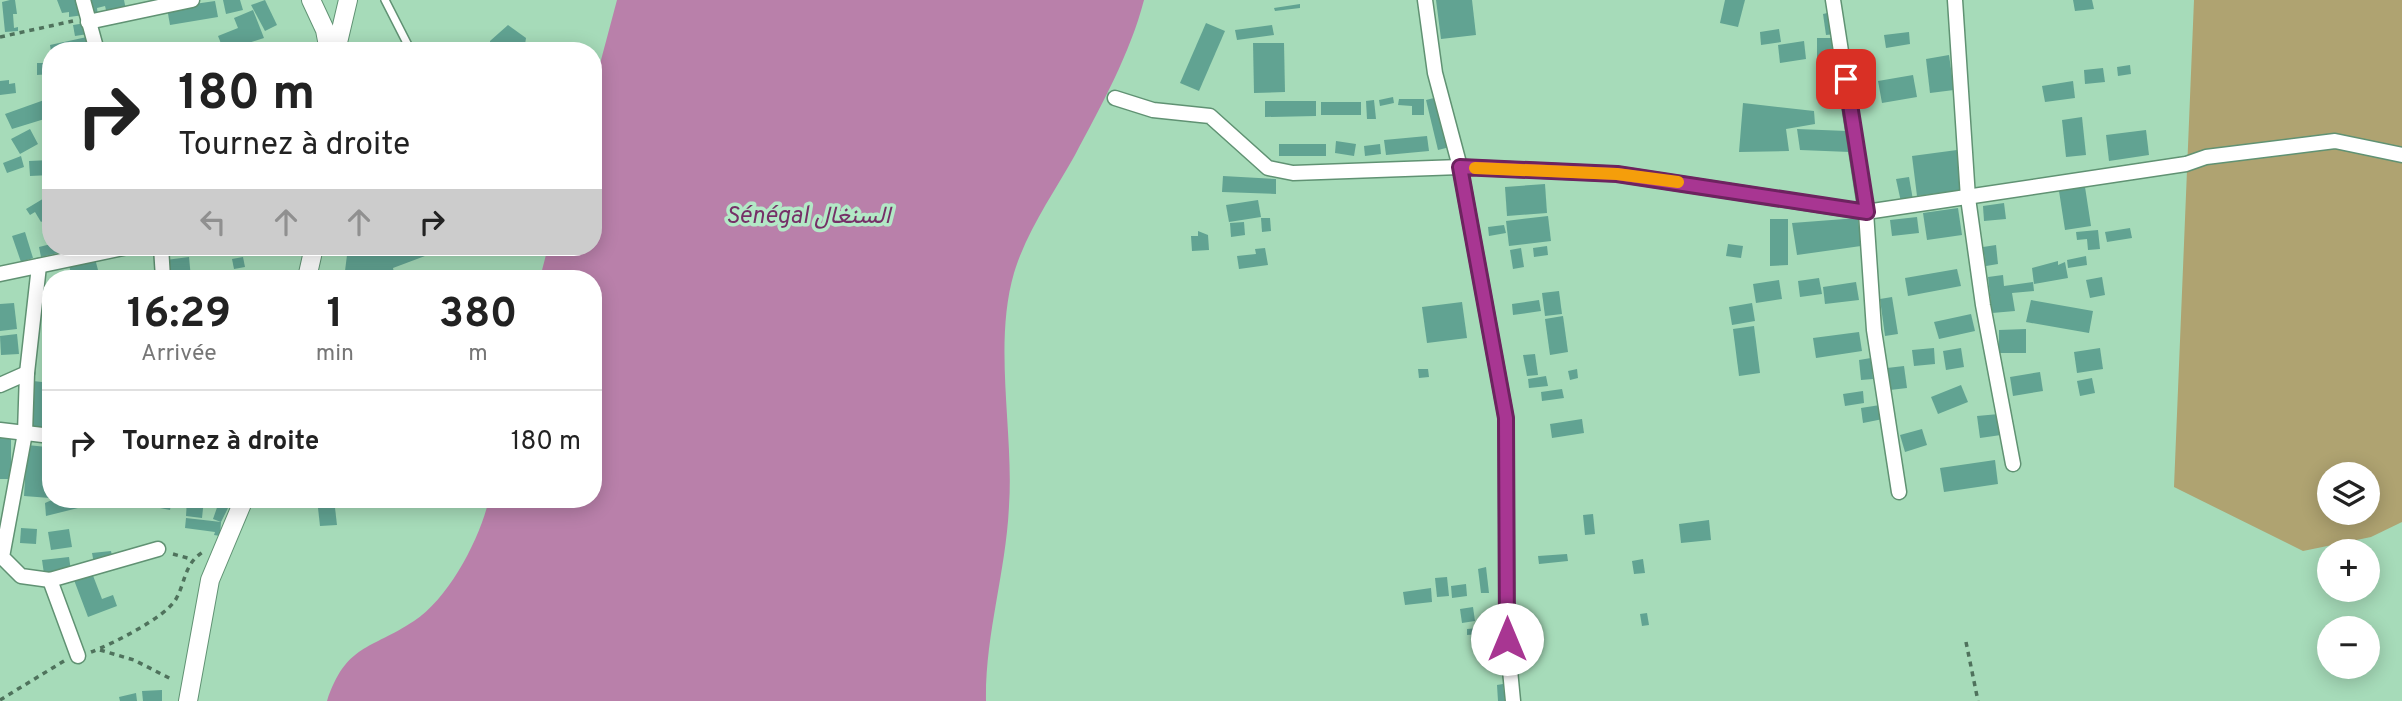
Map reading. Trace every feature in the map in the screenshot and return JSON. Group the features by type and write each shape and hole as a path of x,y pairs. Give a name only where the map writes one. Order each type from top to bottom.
{"street":[{"path":"83,0 94,42"},
{"path":"88,22 192,0"},
{"path":"311,0 325,30 327,42"},
{"path":"338,42 348,0"},
{"path":"1425,0 1435,73 1460,167 1506,418 1507,639 1513,701"},
{"path":"1833,0 1867,212 1874,330 1899,492"},
{"path":"1955,0 1968,198 1983,305 2013,464"},
{"path":"1115,98 1153,110 1210,116 1228,129 1245,150 1268,168 1293,173 1460,167 1617,174 1867,212 1968,198 2130,170 2186,164 2206,157 2335,141 2402,155"},
{"path":"0,274 86,256"},
{"path":"39,266 27,373 25,433 2,557 21,576 50,580 158,549"},
{"path":"0,385 27,373"},
{"path":"0,430 42,435"},
{"path":"188,699 209,580 240,508"},
{"path":"50,580 78,656"}],"lane":[{"path":"385,0 406,42"}],"path":[{"path":"0,37 83,19 88,22"},
{"path":"0,700 78,656 137,630 175,601 191,559 227,537"},
{"path":"1966,642 1978,701"},
{"path":"98,649 134,660 173,680 188,699"}],"shaded area":[{"path":"2194,0 2402,0 2402,522 2361,539 2317,539 2317,548 2303,551 2174,487"}],"water":[{"name":"Sénégal السنغال","path":"617,0 1144,0 1114,79 1075,155 1033,227 1014,273 1005,329 1009,506 989,652 986,701 327,701 334,682 351,658 414,621 439,598 471,549 487,508 602,508 602,270 542,270 546,256 602,256 602,56"}],"building":[{"path":"15,0 17,14 13,14 14,28 18,27 18,31 5,32 2,2"},
{"path":"57,0 81,0 84,15 69,17 69,12 62,13"},
{"path":"91,0 124,0 126,10 107,14 105,6 97,8 98,16 95,17"},
{"path":"223,0 240,0 243,10 226,14"},
{"path":"265,0 277,25 265,31 251,5"},
{"path":"1436,0 1472,0 1476,35 1441,39"},
{"path":"1725,0 1745,0 1738,27 1720,23"},
{"path":"2073,0 2092,0 2094,9 2075,11"},
{"path":"215,1 218,17 170,25 167,8"},
{"path":"1300,4 1300,8 1275,11 1274,8"},
{"path":"253,10 264,38 252,42 220,42 218,36 238,28 234,18"},
{"path":"1832,12 1835,34 1826,35 1823,14"},
{"path":"86,23 88,34 75,36 73,25"},
{"path":"1206,23 1225,31 1199,91 1180,83"},
{"path":"508,25 526,38 525,42 490,41"},
{"path":"1272,25 1274,35 1237,40 1235,30"},
{"path":"1779,29 1781,42 1761,45 1760,32"},
{"path":"1909,32 1910,44 1886,48 1884,35"},
{"path":"87,37 88,42 64,42"},
{"path":"1817,38 1833,38 1834,66 1817,66"},
{"path":"1804,41 1806,59 1780,63 1778,45"},
{"path":"1253,43 1284,43 1285,92 1254,93"},
{"path":"1949,55 1954,90 1930,93 1926,59"},
{"path":"37,63 42,63 42,75 37,75"},
{"path":"2130,65 2131,74 2118,76 2117,67"},
{"path":"2103,68 2105,82 2085,84 2084,70"},
{"path":"1913,75 1917,97 1882,103 1878,81"},
{"path":"9,80 9,84 15,83 16,93 0,95 0,81"},
{"path":"2073,81 2075,98 2045,102 2042,86"},
{"path":"1393,97 1394,103 1380,106 1379,100"},
{"path":"1438,97 1450,147 1438,150 1426,100"},
{"path":"1399,99 1424,99 1424,115 1412,115 1412,106 1398,105"},
{"path":"1374,100 1376,119 1367,119 1366,101"},
{"path":"42,101 42,120 12,129 5,114"},
{"path":"1265,101 1316,101 1316,116 1265,117"},
{"path":"1321,102 1361,102 1361,115 1321,115"},
{"path":"1743,103 1814,111 1815,124 1786,129 1789,151 1739,152"},
{"path":"2082,117 2086,155 2066,157 2062,120"},
{"path":"30,129 38,144 20,154 11,139"},
{"path":"1797,129 1847,131 1850,152 1800,150"},
{"path":"2146,130 2149,155 2109,161 2106,135"},
{"path":"1427,136 1429,151 1386,155 1384,140"},
{"path":"1336,141 1356,144 1354,156 1335,153"},
{"path":"1279,144 1326,144 1326,156 1279,156"},
{"path":"1380,144 1381,154 1365,156 1364,146"},
{"path":"1957,150 1962,190 1917,196 1912,156"},
{"path":"21,156 24,167 7,173 3,163"},
{"path":"42,160 42,175 30,176 29,161"},
{"path":"1223,176 1276,179 1276,194 1222,192"},
{"path":"1909,177 1913,200 1901,202 1896,179"},
{"path":"1545,184 1547,213 1507,216 1505,187"},
{"path":"2085,187 2091,226 2065,230 2059,191"},
{"path":"42,199 42,221 35,212 30,215 26,209"},
{"path":"1258,200 1261,217 1229,222 1226,205"},
{"path":"2004,203 2006,219 1984,221 1983,206"},
{"path":"1958,208 1962,235 1927,240 1923,213"},
{"path":"1548,216 1551,241 1509,246 1506,221"},
{"path":"1917,217 1919,233 1892,236 1890,220"},
{"path":"1261,218 1270,218 1271,231 1262,232"},
{"path":"1858,218 1861,246 1797,255 1792,223"},
{"path":"1770,219 1788,219 1788,265 1770,266"},
{"path":"1244,222 1245,235 1231,237 1230,223"},
{"path":"1504,225 1506,233 1489,236 1488,227"},
{"path":"2130,228 2132,238 2107,242 2105,232"},
{"path":"2098,230 2100,249 2088,250 2087,239 2077,240 2076,232"},
{"path":"1198,231 1208,235 1209,250 1192,251 1191,236 1198,236"},
{"path":"25,232 33,258 21,262 12,236"},
{"path":"1728,244 1743,246 1741,258 1726,256"},
{"path":"1996,245 1998,264 1986,266 1983,247"},
{"path":"1547,246 1548,255 1534,257 1533,248"},
{"path":"1265,248 1268,265 1239,269 1237,256 1256,254 1255,249"},
{"path":"1521,248 1524,267 1513,269 1510,250"},
{"path":"94,256 98,270 70,270 68,261"},
{"path":"347,256 425,256 393,270 345,270"},
{"path":"2086,256 2087,265 2068,268 2067,260"},
{"path":"189,257 190,270 167,270 166,260"},
{"path":"243,257 245,267 234,269 232,259"},
{"path":"2058,261 2058,265 2065,262 2068,278 2034,284 2032,268"},
{"path":"1957,269 1961,286 1908,296 1905,278"},
{"path":"2003,275 2004,286 2033,282 2034,291 2012,293 2015,311 1992,313 1988,277"},
{"path":"2102,277 2105,295 2090,298 2086,280"},
{"path":"1819,278 1822,294 1800,297 1798,281"},
{"path":"1779,280 1782,299 1756,303 1753,284"},
{"path":"1856,282 1859,300 1825,304 1823,287"},
{"path":"1559,291 1562,314 1545,316 1542,293"},
{"path":"1892,297 1898,334 1885,336 1880,299"},
{"path":"1539,300 1541,311 1513,315 1512,304"},
{"path":"2031,300 2093,311 2089,333 2026,322"},
{"path":"1462,302 1467,338 1427,343 1422,307"},
{"path":"14,303 17,329 0,331 0,304"},
{"path":"1752,303 1755,321 1732,325 1729,307"},
{"path":"1971,314 1975,331 1939,339 1934,322"},
{"path":"1563,316 1568,352 1550,355 1545,319"},
{"path":"1754,326 1760,373 1739,376 1733,329"},
{"path":"2026,329 2026,353 1999,353 1999,330"},
{"path":"1859,332 1862,351 1816,358 1813,338"},
{"path":"17,334 19,354 1,355 0,336"},
{"path":"1934,348 1935,364 1914,366 1912,350"},
{"path":"1961,348 1964,367 1946,370 1943,351"},
{"path":"2100,348 2103,369 2077,373 2074,352"},
{"path":"1535,354 1538,375 1527,376 1523,355"},
{"path":"1871,358 1873,379 1861,380 1859,360"},
{"path":"1904,366 1907,388 1890,390 1887,368"},
{"path":"1418,369 1428,369 1429,377 1419,378"},
{"path":"1577,369 1578,378 1570,380 1568,371"},
{"path":"2040,372 2043,391 2013,396 2010,377"},
{"path":"1546,376 1548,386 1529,388 1528,379"},
{"path":"2092,378 2095,393 2080,396 2077,381"},
{"path":"33,381 42,382 42,433 30,432"},
{"path":"1961,385 1968,402 1938,414 1931,397"},
{"path":"1562,389 1564,398 1542,401 1541,392"},
{"path":"1863,391 1864,403 1845,406 1843,394"},
{"path":"1880,405 1883,419 1863,423 1861,408"},
{"path":"1999,414 2001,435 1980,438 1977,416"},
{"path":"1582,419 1584,433 1552,438 1550,424"},
{"path":"1922,429 1927,445 1905,452 1900,435"},
{"path":"0,437 11,437 11,479 0,479"},
{"path":"27,445 42,446 42,497 24,496"},
{"path":"1995,460 1998,484 1944,492 1940,468"},
{"path":"45,508 78,508 46,516"},
{"path":"186,508 203,508 202,518 186,516"},
{"path":"217,508 228,508 221,522 213,519"},
{"path":"318,508 335,508 337,525 320,526"},
{"path":"1593,514 1595,534 1585,535 1583,515"},
{"path":"186,518 221,522 220,536 214,535 215,532 185,528"},
{"path":"1709,520 1711,540 1681,543 1679,524"},
{"path":"21,528 37,529 36,544 20,543"},
{"path":"69,529 72,547 51,550 48,532"},
{"path":"111,551 113,561 94,564 92,553"},
{"path":"1567,554 1568,561 1539,564 1538,556"},
{"path":"69,557 71,571 44,574 42,560"},
{"path":"1643,559 1645,573 1634,574 1632,561"},
{"path":"1486,567 1489,593 1481,593 1478,569"},
{"path":"92,573 102,599 113,595 117,606 88,617 74,580"},
{"path":"1447,577 1449,596 1437,597 1435,578"},
{"path":"1466,584 1467,596 1452,598 1451,586"},
{"path":"1431,588 1432,602 1405,605 1403,592"},
{"path":"1473,607 1475,621 1462,623 1460,609"},
{"path":"1647,613 1649,625 1642,626 1640,614"},
{"path":"1479,628 1480,634 1467,635 1467,629"},
{"path":"1503,684 1505,701 1498,701 1497,685"},
{"path":"162,690 162,701 143,701 142,691"},
{"path":"136,693 137,701 120,701 119,697"}],"slow traffic":[{"path":"1475,168 1617,174 1678,182"}],"route":[{"path":"1507,639 1506,418 1460,167 1617,174 1867,212 1846,79"}]}
